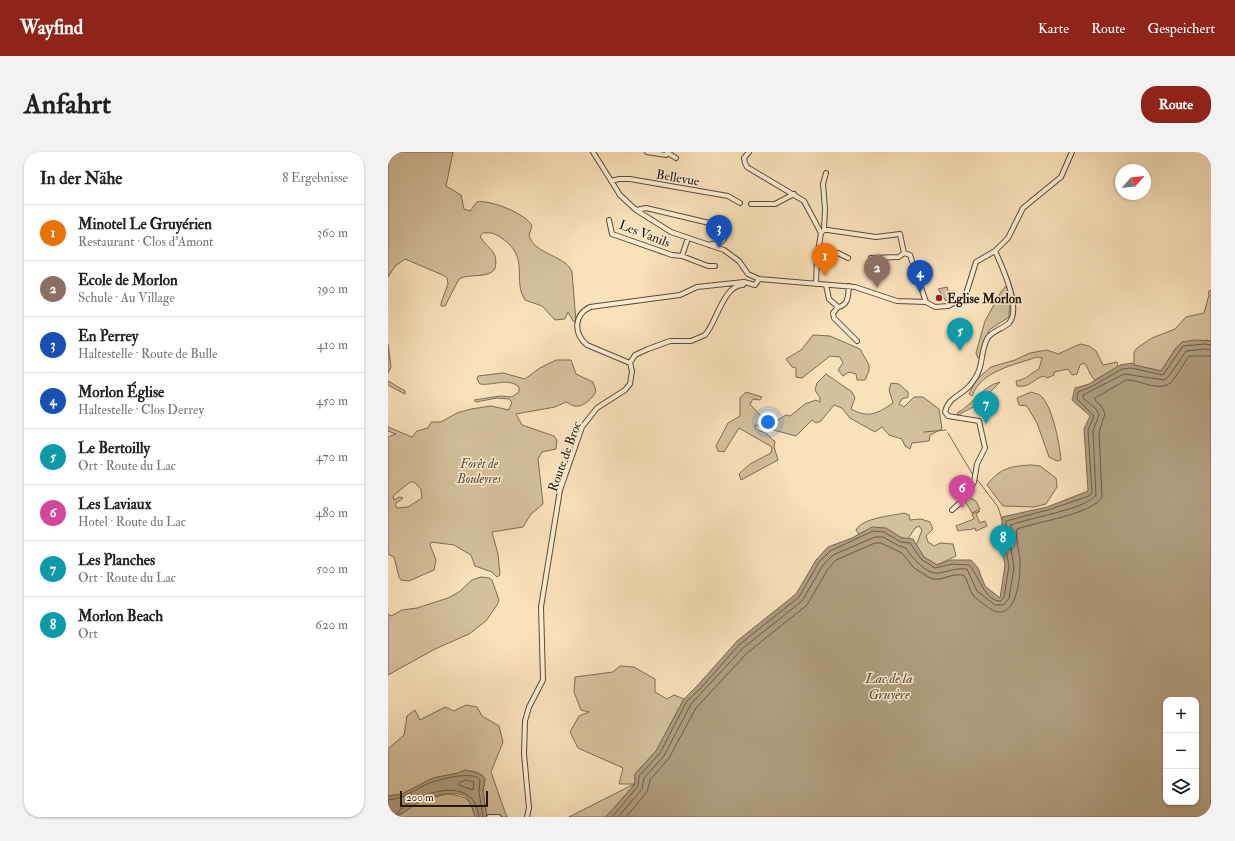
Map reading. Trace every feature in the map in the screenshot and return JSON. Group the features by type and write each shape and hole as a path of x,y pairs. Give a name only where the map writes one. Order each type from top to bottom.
{"street":[{"path":"593,152 620,195 636,210 666,230 729,253 748,274 759,279 849,286 896,301 926,302 936,307 948,306 965,297 976,262 995,251 1008,238 1023,208 1061,177 1072,152"},
{"path":"647,152 662,155 668,152 676,158"},
{"path":"749,152 744,158 744,163 804,201 822,232"},
{"path":"816,284 817,257 825,208 823,184 826,173"},
{"name":"Bellevue","path":"611,181 618,179 637,181 728,196 740,202"},
{"path":"751,204 775,204 794,194"},
{"path":"636,210 646,208 722,226 725,234 724,240 720,243 709,245"},
{"name":"Les Vanils","path":"610,220 612,234 654,249 682,256 708,266 715,266"},
{"path":"822,232 876,237 900,234 904,253"},
{"name":"Les Vanils","path":"682,256 688,238"},
{"path":"952,510 963,500 974,482 977,464 985,448 979,421 948,416 945,412 946,406 951,400 969,386 980,371 985,343 988,336 1009,323 1012,317 1010,288 995,251"},
{"path":"817,257 838,253 848,258"},
{"path":"904,253 910,255 926,302"},
{"path":"871,258 899,257 904,253"},
{"path":"756,285 739,282 697,286 680,295 590,307 585,310 578,319 576,326 578,333 587,345 630,363 635,355 670,341 691,341 701,338 707,333 716,314 734,288 740,285 750,288 756,285 759,279"},
{"path":"826,285 829,299 838,307"},
{"path":"849,286 847,302 844,306 838,307 833,313 834,318 857,341"},
{"name":"Route de Broc","path":"527,817 529,808 524,754 525,727 528,711 543,680 541,607 560,490 582,427 597,408 625,390 630,384 632,371 630,363"},
{"path":"491,817 498,817"}],"green space":[{"path":"388,152 453,152 446,186 461,195 464,209 470,211 477,202 483,202 498,205 516,212 529,221 532,226 529,235 532,242 543,251 569,266 572,272 576,322 573,321 568,312 565,319 555,320 542,306 525,300 521,292 516,254 511,246 503,239 491,233 483,233 480,236 494,253 496,262 495,269 488,274 468,276 459,279 445,306 441,306 441,303 448,284 445,276 405,259 395,266 388,277"},
{"path":"1006,286 1010,298 1009,317 989,330 980,359 976,353 985,321 1001,292"},
{"path":"947,287 950,297 946,301 938,289"},
{"path":"1211,290 1211,341 1206,340 1176,348 1161,371 1134,365 1134,352 1137,348 1152,338 1175,329 1186,317 1204,313 1209,295 1208,292"},
{"path":"813,335 830,336 860,349 869,365 869,371 865,380 857,380 856,374 849,372 843,376 838,370 843,363 840,357 830,356 802,378 796,377 796,368 792,367 786,359 801,350"},
{"path":"388,344 391,367 388,373"},
{"path":"1080,344 1089,346 1096,351 1103,365 1117,362 1118,367 1095,380 1084,363 1080,365 1077,374 1072,375 1068,369 1054,372 1054,375 1047,378 1044,376 1040,377 1029,385 1017,386 1016,381 1026,378 1039,369 1042,358 1037,357 999,370 983,380 976,387 972,396 969,394 976,380 991,367 1015,360 1030,353 1047,350 1058,354"},
{"name":"Forêt de Bouleyres","path":"556,360 571,360 576,374 593,382 596,391 591,399 585,404 574,406 566,402 555,407 516,414 522,425 554,436 557,440 556,449 542,452 538,459 543,504 531,514 523,527 492,532 498,554 500,575 497,577 492,572 475,566 471,555 454,545 431,542 430,545 436,560 434,570 409,581 401,580 394,557 388,554 388,437 396,434 388,431 388,427 412,437 417,431 428,428 431,422 441,422 457,413 471,409 491,406 509,410 512,402 509,399 497,398 476,402 474,400 500,396 512,397 519,392 519,387 515,384 505,382 480,384 477,379 478,376 503,373 525,379 540,368","holes":["410,482 414,482 421,489 422,498 408,507 397,508 395,504 403,498 399,497 394,500 393,496"]},
{"path":"826,374 852,392 855,398 851,409 863,414 873,414 883,410 893,403 889,390 891,383 899,384 908,392 908,397 902,399 899,404 904,407 914,397 923,397 939,409 942,429 930,435 929,441 912,443 910,449 905,446 902,439 889,435 882,427 875,432 850,418 842,408 834,405 821,421 816,423 812,420 796,436 755,425 756,429 767,434 775,442 774,447 778,460 741,480 739,474 750,464 771,453 772,447 739,428 724,452 718,451 716,446 728,423 740,416 740,398 746,392 762,397 760,400 753,399 750,404 759,414 773,423 786,415 790,416 805,404 816,400 820,402 820,398 815,390 817,383"},
{"path":"388,381 405,391 405,394 388,385"},
{"path":"1000,382 977,405 958,415 957,413 963,410 988,387"},
{"path":"1031,392 1040,395 1052,416 1061,460 1057,461 1049,457 1037,423 1027,406 1019,405 1017,398"},
{"path":"1031,465 1040,466 1056,478 1057,487 1046,504 1034,507 1003,506 987,485 1001,471 1012,467"},
{"path":"969,497 976,501 980,509 972,513 965,501"},
{"path":"980,511 976,514 980,523 985,521 987,526 976,531 975,528 958,531 956,526 974,519 972,514"},
{"path":"904,513 909,515 910,520 921,519 930,522 933,529 926,536 928,542 934,546 940,543 953,544 956,556 937,565 924,557 916,546 922,530 919,526 915,528 908,539 880,528 868,530 859,534 856,530 859,526 870,520"},
{"path":"481,577 492,580 499,600 486,621 469,634 435,649 388,675 388,614 391,616 402,610 417,608 448,598 459,592 472,580"},
{"path":"620,666 634,667 655,679 655,692 667,699 674,695 684,699 656,751 635,774 635,784 606,817 569,817 634,784 619,784 623,768 578,748 570,732 579,716 589,712 581,710 574,692 575,677 613,672"},
{"path":"466,705 477,707 482,716 499,726 503,742 491,772 508,817 487,817 483,791 485,779 482,775 476,772 465,770 458,773 433,778 402,794 388,796 388,749 404,735 407,716 415,710 420,720 445,707 454,711"},
{"path":"447,794 466,799 471,806 475,817 397,817 422,800"}],"water":[{"name":"Lac de la Gruyère","path":"1194,340 1211,341 1211,817 606,817 635,784 635,774 656,751 684,699 737,641 796,594 816,560 828,547 852,538 872,527 886,528 902,538 913,539 924,557 937,565 951,560 971,560 978,568 985,586 1000,598 1005,565 1002,550 1002,517 1047,507 1088,491 1084,429 1090,416 1072,400 1075,388 1089,384 1120,365 1133,363 1134,365 1161,371 1176,348 1182,342"},
{"path":"465,770 479,774 485,779 483,791 487,817 475,817 468,799 463,795 454,794 435,796 425,799 401,814 388,817 388,796 402,794 433,778 458,773"}],"waterway":[{"path":"924,432 946,430"},
{"path":"948,433 973,475"},
{"path":"976,478 998,507 1002,520"}],"place":[{"name":"En Perrey","path":"719,248"},
{"name":"Minotel Le Gruyérien","path":"825,276"},
{"name":"Ecole de Morlon","path":"877,288"},
{"name":"Morlon Église","path":"920,293"},
{"name":"Eglise Morlon","path":"939,298"},
{"name":"Le Bertoilly","path":"960,351"},
{"name":"Les Planches","path":"986,424"},
{"name":"Les Laviaux","path":"962,508"},
{"name":"Morlon Beach","path":"1003,558"}]}
